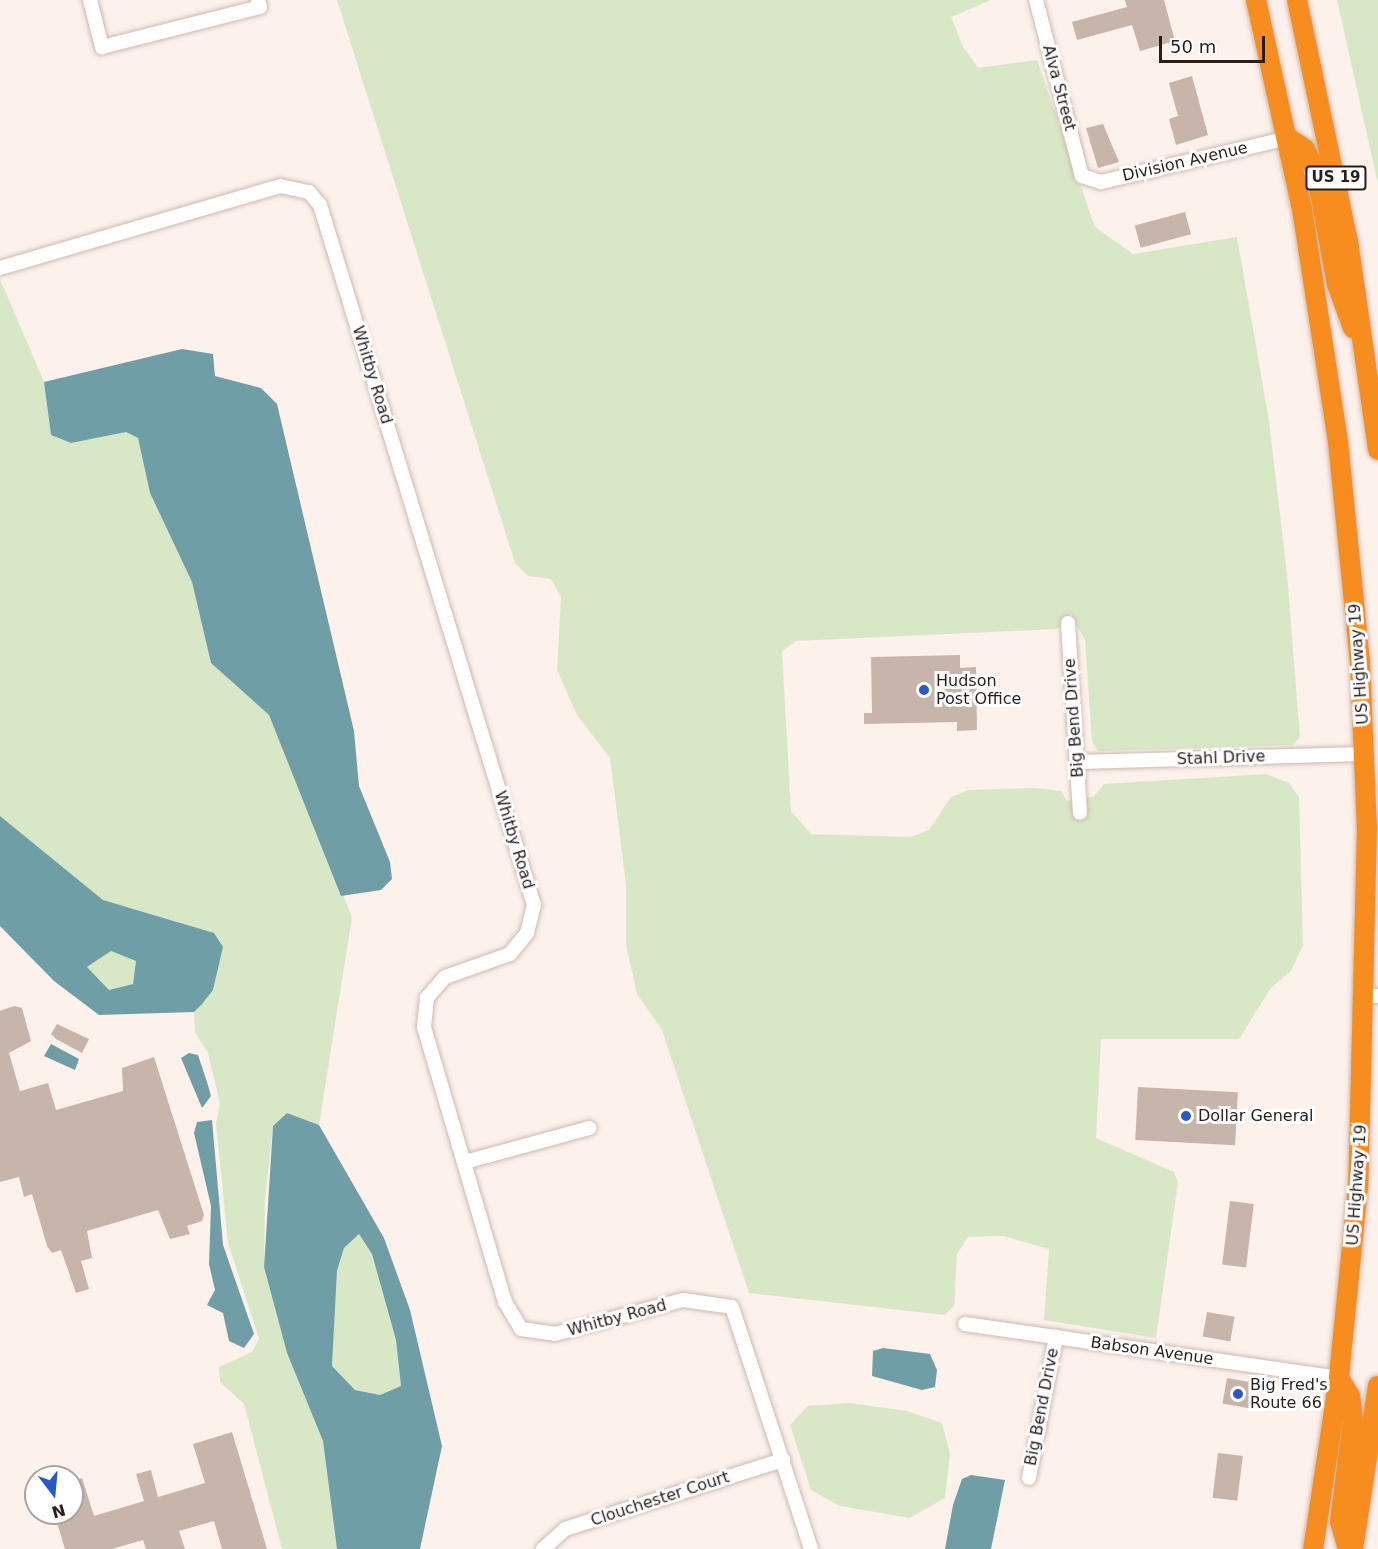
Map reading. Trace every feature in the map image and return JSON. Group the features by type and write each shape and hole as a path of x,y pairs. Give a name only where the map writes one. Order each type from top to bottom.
{"highway":[{"name":"US Highway 19","path":"1256,0 1288,138 1338,442 1364,753 1372,996 1359,1175 1339,1378 1313,1549"},
{"name":"US 19","path":"1297,0 1325,120 1366,358 1378,450"},
{"path":"1288,138 1298,141 1316,172 1337,284 1366,358"},
{"path":"1339,1378 1350,1396 1353,1420 1340,1521 1348,1549"},
{"path":"1353,1549 1378,1386"}],"street":[{"path":"90,0 102,47 260,7 258,0"},
{"name":"Alva Street","path":"1036,0 1082,176"},
{"name":"Division Avenue","path":"1082,176 1101,182 1288,138"},
{"name":"Whitby Road","path":"0,268 280,186 309,192 320,205 534,904 527,933 510,954 445,977 427,998 424,1027 505,1302 521,1329 555,1334 683,1300 732,1307 812,1549"},
{"name":"Big Bend Drive","path":"1068,623 1080,813"},
{"name":"Stahl Drive","path":"1077,762 1364,753"},
{"path":"465,1162 589,1128"},
{"name":"Babson Avenue","path":"965,1324 1339,1378"},
{"name":"Big Bend Drive","path":"1029,1478 1056,1337"},
{"name":"Clouchester Court","path":"543,1549 565,1529 783,1460"}],"green space":[{"path":"337,0 991,0 951,17 963,47 978,68 1037,60 1095,227 1133,254 1237,237 1269,421 1287,574 1300,737 1293,745 1098,751 1092,742 1085,640 1071,614 1057,629 796,641 782,651 791,811 811,834 911,837 929,830 951,797 969,790 1035,788 1061,791 1067,801 1093,797 1104,784 1266,774 1289,783 1299,797 1303,945 1291,971 1271,988 1239,1039 1101,1039 1096,1138 1174,1172 1178,1182 1156,1338 1044,1320 1049,1249 1003,1236 968,1237 957,1254 954,1306 945,1315 749,1293 662,1030 637,994 626,945 626,884 610,758 577,715 557,670 561,597 551,579 528,576 515,563"},
{"path":"1337,0 1378,0 1378,184"},
{"path":"0,279 44,382 51,435 71,443 126,432 138,438 150,493 192,582 211,663 269,715 352,917 319,1125 287,1113 273,1126 265,1199 264,1267 287,1353 323,1441 337,1549 282,1549 244,1404 220,1382 219,1367 252,1352 259,1339 228,1243 216,1123 220,1103 208,1053 195,1032 194,1012 213,990 223,947 174,921 103,900 0,816"},
{"path":"111,951 136,961 133,984 109,990 87,967"},
{"path":"359,1234 372,1254 396,1340 401,1386 380,1395 355,1390 332,1366 337,1271 344,1248"},
{"path":"850,1403 907,1411 942,1423 950,1454 945,1498 910,1518 840,1506 811,1490 790,1425 808,1406"}],"water":[{"path":"182,349 213,354 215,376 261,388 277,404 354,731 359,786 390,862 392,879 381,890 341,896 269,715 211,663 192,582 150,493 138,438 126,432 71,443 51,435 44,382"},
{"path":"0,816 103,900 214,933 223,947 213,990 194,1012 99,1015 54,981 0,926","holes":["111,951 136,961 133,984 109,990 87,967"]},
{"path":"51,1044 79,1059 75,1070 44,1056"},
{"path":"189,1053 198,1055 211,1096 202,1108 181,1058"},
{"path":"287,1113 319,1125 384,1238 410,1310 442,1446 420,1549 337,1549 323,1441 287,1353 264,1267 273,1126","holes":["359,1234 372,1254 396,1340 401,1386 380,1395 355,1390 332,1366 337,1271 344,1248"]},
{"path":"212,1120 223,1245 254,1334 244,1348 229,1341 223,1313 207,1305 215,1290 209,1264 211,1206 194,1133 197,1122"},
{"path":"883,1348 930,1354 937,1370 935,1387 922,1390 872,1376 873,1351"},
{"path":"971,1475 1005,1480 991,1549 945,1549 953,1505 962,1479"}],"building":[{"path":"1125,0 1164,0 1175,41 1140,51 1132,25 1077,40 1072,22 1127,7"},
{"path":"1192,76 1208,135 1176,145 1169,119 1178,116 1169,83"},
{"path":"1103,124 1119,162 1098,168 1086,128"},
{"path":"1185,212 1191,234 1141,248 1135,225"},
{"name":"Hudson Post Office","path":"960,655 960,668 976,667 977,730 957,731 957,722 864,724 864,713 872,713 871,657"},
{"path":"14,1006 22,1008 31,1041 9,1053 20,1091 48,1083 56,1110 123,1091 122,1068 154,1057 204,1215 202,1221 187,1226 190,1234 170,1239 158,1210 87,1231 92,1258 81,1261 89,1289 76,1293 61,1250 52,1253 47,1246 32,1194 24,1197 19,1177 0,1182 0,1011"},
{"path":"57,1024 89,1039 82,1053 51,1034"},
{"name":"Dollar General","path":"1138,1087 1238,1092 1235,1145 1135,1140"},
{"path":"1230,1201 1254,1204 1246,1267 1222,1265"},
{"path":"1207,1312 1235,1317 1230,1341 1203,1337"},
{"name":"Big Fred's Route 66","path":"1227,1378 1254,1383 1249,1408 1222,1404"},
{"path":"232,1432 267,1549 222,1549 214,1521 179,1531 185,1549 146,1549 143,1540 112,1549 65,1549 58,1525 84,1525 84,1484 94,1516 144,1501 136,1474 151,1470 158,1497 205,1483 193,1444"},
{"path":"1218,1453 1243,1456 1237,1501 1213,1498"}],"place":[{"name":"Hudson Post Office","path":"924,690"},
{"name":"Dollar General","path":"1186,1116"},
{"name":"Big Fred's Route 66","path":"1238,1394"}]}
